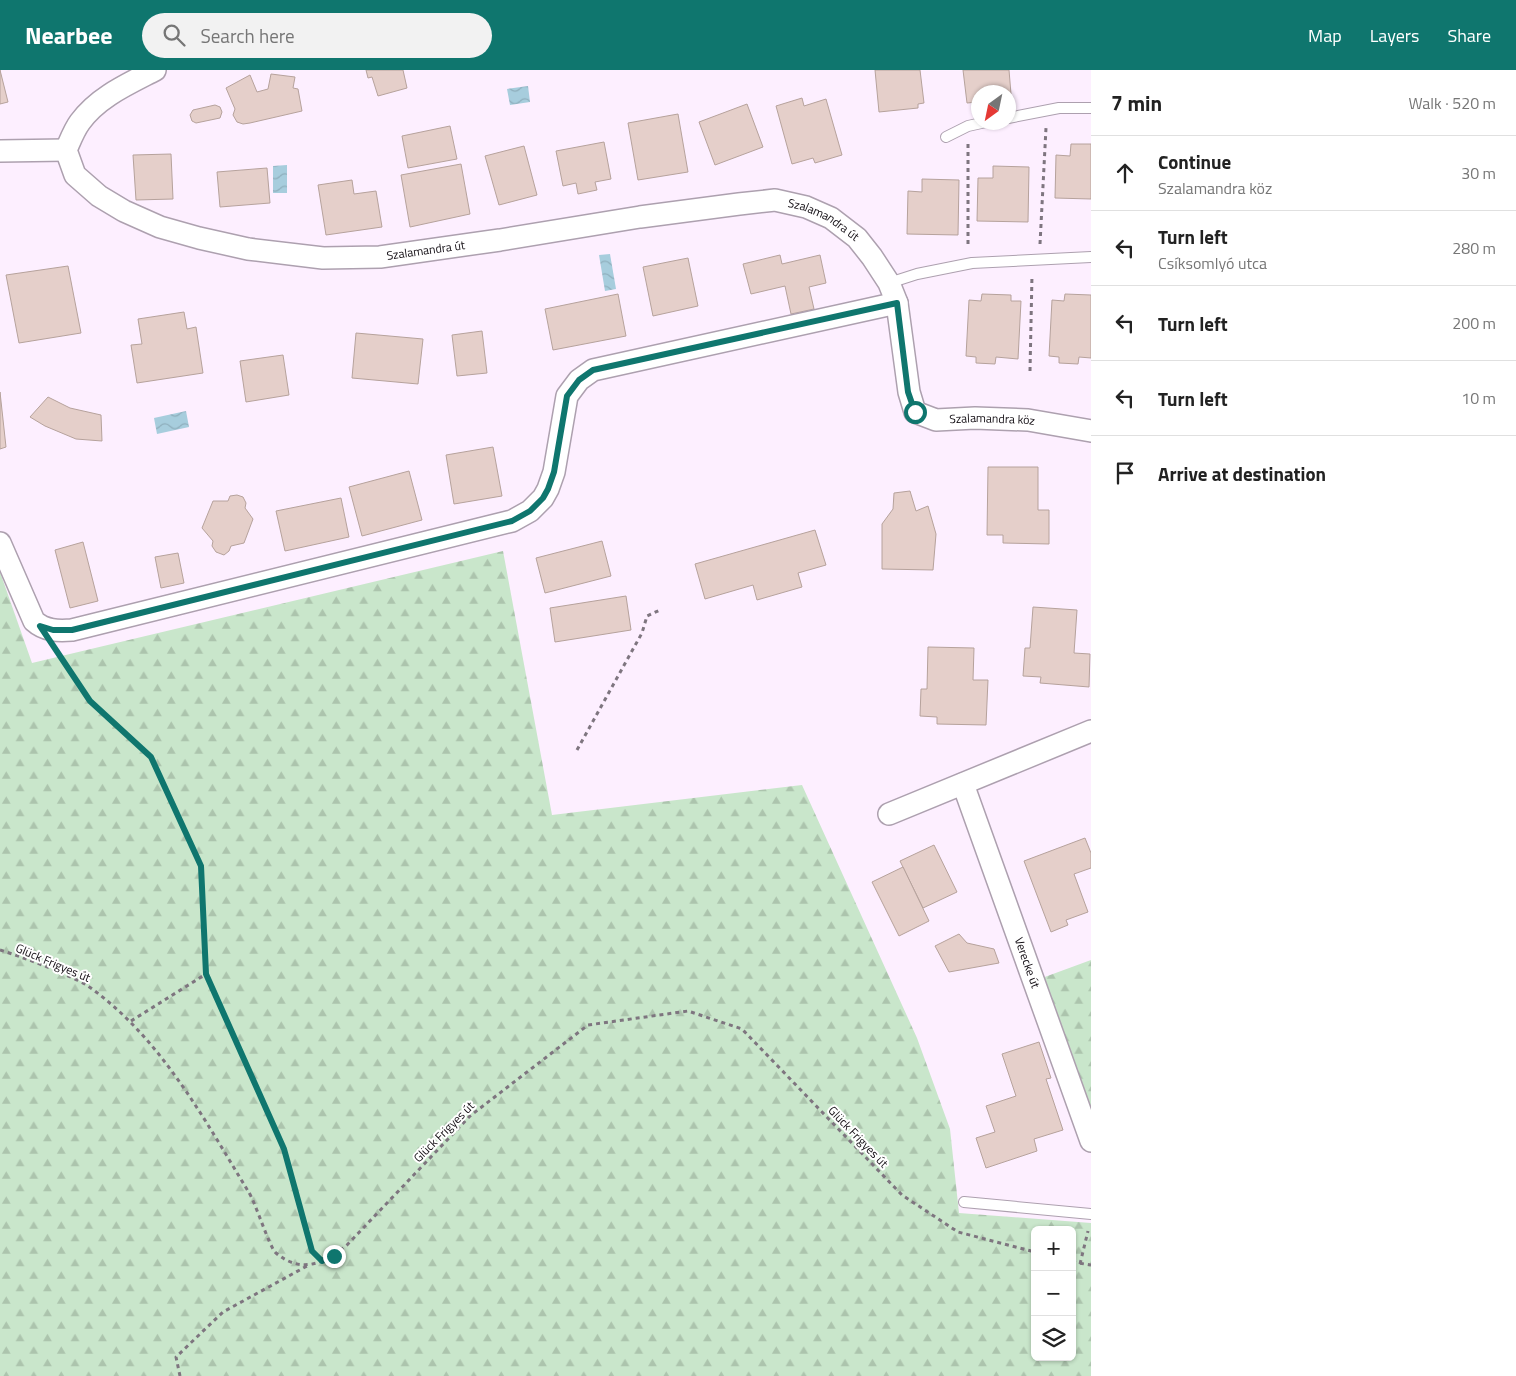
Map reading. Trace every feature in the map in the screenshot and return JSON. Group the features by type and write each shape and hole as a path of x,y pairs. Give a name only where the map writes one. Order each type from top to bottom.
{"street":[{"path":"0,151 66,150 79,124 90,110 118,89 155,70"},
{"name":"Szalamandra út","path":"66,150 75,175 99,196 124,211 199,238 248,249 323,258 380,258 640,217 775,200 806,207 831,218 857,238 889,283 897,303"},
{"path":"0,543 30,616 40,626 53,630 72,630 512,521 530,511 543,498 548,489 554,472 567,396 579,380 593,370 897,303"},
{"name":"Szalamandra köz","path":"897,303 908,392 915,412 936,420 975,418 1028,420 1091,431"},
{"path":"888,814 1091,731"},
{"name":"Verecke út","path":"963,784 1091,1141"}],"lane":[{"path":"1016,116 1058,108 1091,108"},
{"path":"946,137 971,125"},
{"path":"889,283 916,274 968,263 1091,258"},
{"path":"964,1202 1091,1214"}],"path":[{"path":"1030,370 1047,110"},
{"path":"968,126 968,263"},
{"path":"577,750 642,633 647,616 660,610"},
{"path":"40,626 90,701 151,757 201,866 206,974 284,1149 312,1251 322,1261"},
{"name":"Glück Frigyes út","path":"0,950 28,959 86,984 131,1021 185,1088 252,1197 274,1252 294,1264 308,1265 334,1256 347,1245 470,1116 588,1025 688,1011 742,1028 902,1195 958,1232 1031,1251"},
{"path":"131,1021 206,974"},
{"path":"1080,1264 1091,1225"},
{"path":"1076,1263 1091,1265"},
{"path":"180,1376 176,1357 223,1312 308,1265"}],"green space":[{"path":"503,551 552,815 802,785 917,1038 950,1129 959,1213 1091,1223 1091,1376 0,1376 0,572 32,663"},
{"path":"1091,960 1091,1120 1042,978"}],"water":[{"path":"528,86 530,102 510,105 507,89"},
{"path":"287,165 287,193 273,193 273,166"},
{"path":"610,254 616,289 605,291 599,255"},
{"path":"186,411 189,427 157,434 154,418"}],"building":[{"path":"0,70 8,102 0,104"},
{"path":"366,70 403,70 407,88 378,96 372,77 368,78"},
{"path":"875,70 920,70 924,103 918,104 918,108 879,112"},
{"path":"963,70 1009,70 1010,85 971,85 971,103 967,103"},
{"path":"271,74 295,77 293,88 298,89 302,111 250,123 243,124 237,122 233,115 235,109 226,88 250,75 257,92 268,89"},
{"path":"802,98 804,106 826,99 842,155 815,163 813,158 792,164 776,106"},
{"path":"747,104 763,147 715,165 699,122"},
{"path":"215,105 220,107 222,112 220,118 196,123 192,121 190,115 193,110"},
{"path":"678,114 688,172 638,180 628,123"},
{"path":"450,126 457,159 408,168 402,136"},
{"path":"604,142 611,179 595,182 597,190 578,194 576,183 563,186 556,151"},
{"path":"1071,144 1091,144 1091,199 1055,198 1056,155 1070,156"},
{"path":"524,146 537,195 499,205 485,156"},
{"path":"171,154 173,199 136,200 133,155"},
{"path":"461,164 470,214 410,227 401,175"},
{"path":"993,166 1029,167 1028,222 977,221 978,178 993,178"},
{"path":"267,168 270,203 220,207 217,172"},
{"path":"922,179 959,180 958,235 907,234 908,191 922,192"},
{"path":"352,180 354,194 376,191 382,227 326,235 318,185"},
{"path":"780,255 782,264 820,255 826,283 809,287 814,309 791,314 785,286 751,294 743,264"},
{"path":"688,258 698,306 653,316 643,267"},
{"path":"68,266 81,333 19,343 6,275"},
{"path":"618,294 626,336 553,350 545,309"},
{"path":"982,294 1011,295 1011,301 1021,301 1018,359 996,357 995,364 976,363 976,357 966,356 969,300 981,301"},
{"path":"1065,294 1091,295 1091,358 1079,357 1078,364 1059,363 1059,357 1049,356 1052,300 1064,301"},
{"path":"184,312 187,329 196,327 203,373 137,383 131,345 142,344 138,319"},
{"path":"482,331 487,373 457,376 452,335"},
{"path":"356,333 423,339 418,384 352,378"},
{"path":"283,355 289,395 246,402 240,361"},
{"path":"0,392 6,447 0,449"},
{"path":"48,397 70,408 101,415 102,441 76,439 45,426 30,417"},
{"path":"493,447 502,496 454,504 446,455"},
{"path":"988,467 1038,467 1038,510 1049,510 1049,544 1003,543 1003,535 987,535"},
{"path":"409,471 422,520 362,536 349,487"},
{"path":"910,491 916,511 928,506 936,534 933,570 882,569 882,524 893,509 894,493"},
{"path":"237,495 243,497 246,503 245,508 253,519 244,543 231,546 224,555 216,552 212,546 213,541 202,528 213,501 228,501 230,496"},
{"path":"341,498 349,537 285,551 276,511"},
{"path":"815,530 826,565 798,573 802,587 757,600 753,585 705,599 695,564"},
{"path":"602,541 611,576 545,593 536,558"},
{"path":"83,542 98,601 70,608 55,550"},
{"path":"178,553 184,583 161,588 155,557"},
{"path":"626,596 631,630 555,642 550,608"},
{"path":"1033,607 1077,610 1074,653 1090,654 1089,687 1040,683 1041,677 1023,676 1025,648 1030,648"},
{"path":"928,647 974,648 973,680 988,680 986,725 937,724 937,717 920,716 921,689 927,689"},
{"path":"1085,838 1091,853 1091,868 1074,874 1088,912 1066,920 1068,925 1051,932 1024,861"},
{"path":"934,845 957,892 923,908 900,861"},
{"path":"903,867 929,921 899,936 872,882"},
{"path":"959,934 967,943 994,949 999,963 949,972 935,946"},
{"path":"1039,1042 1051,1078 1046,1079 1063,1130 1034,1139 1037,1151 986,1168 976,1138 995,1132 986,1106 1016,1096 1002,1054"}],"route":[{"path":"334,1256 322,1261 312,1251 284,1149 206,974 201,866 151,757 90,701 40,626 53,630 72,630 512,521 530,511 543,498 548,489 554,472 567,396 579,380 593,370 897,303 908,392 915,412"}]}
